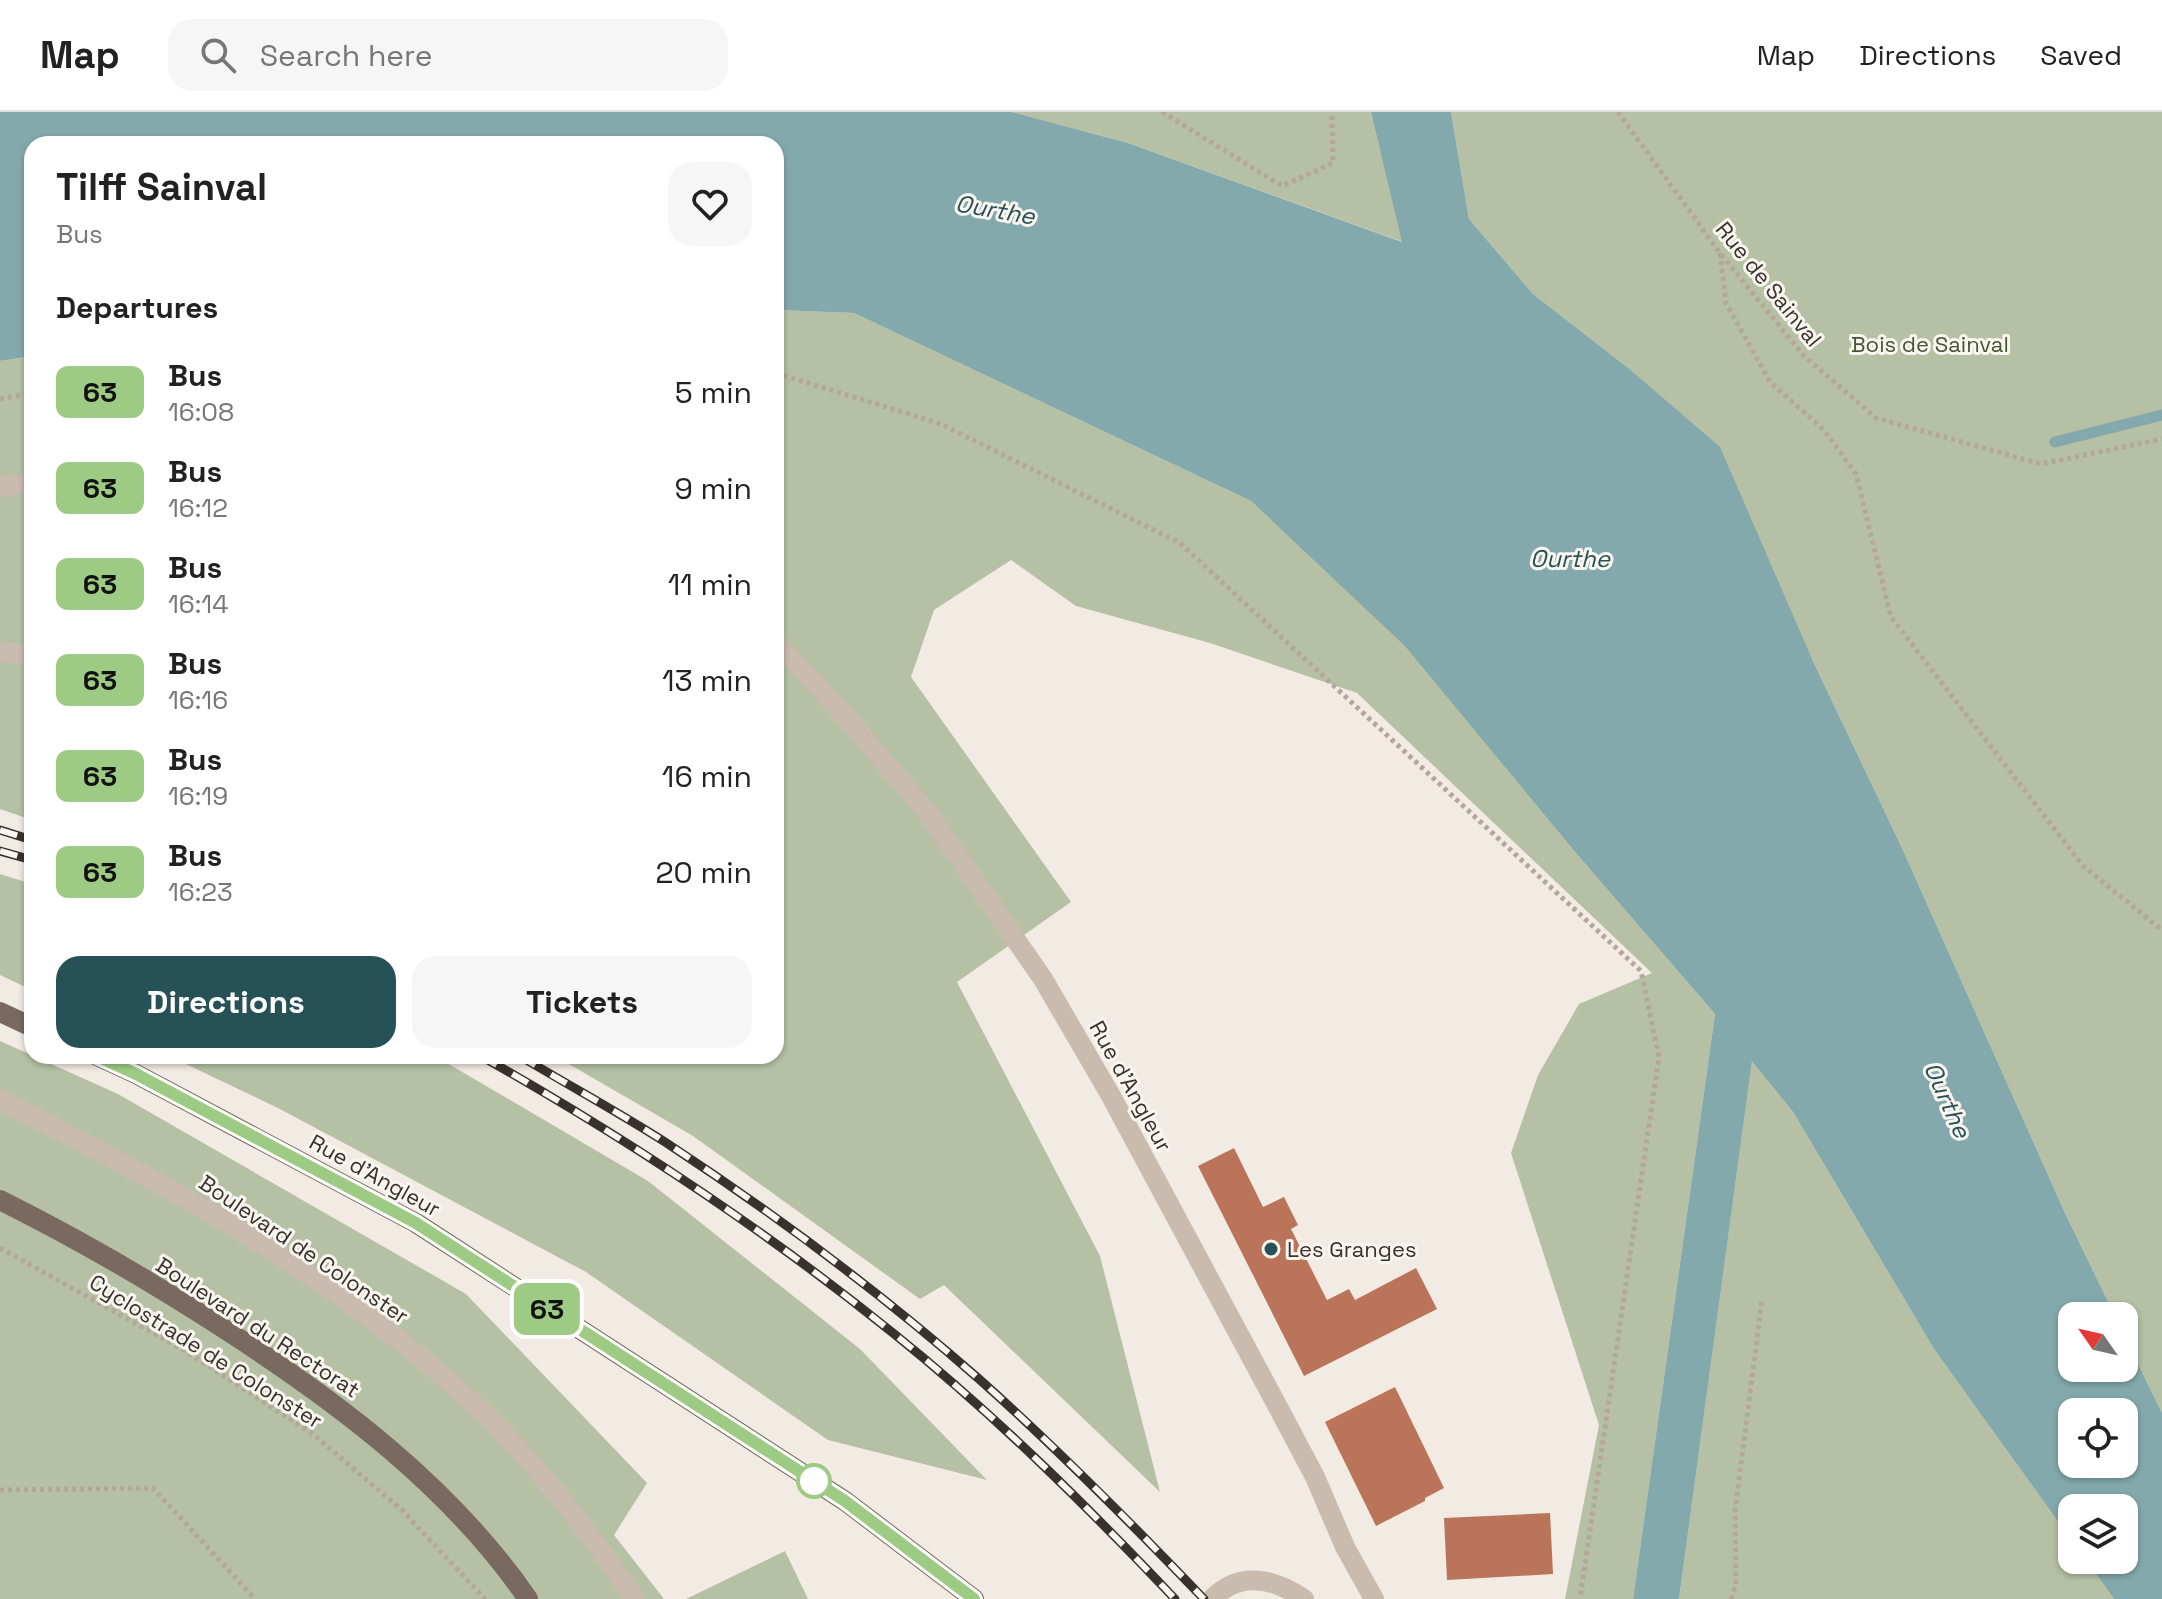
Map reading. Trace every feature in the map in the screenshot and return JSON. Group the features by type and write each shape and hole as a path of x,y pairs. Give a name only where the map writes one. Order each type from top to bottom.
{"main road":[{"path":"0,1012 24,1023"},
{"name":"Rue d'Angleur","path":"114,1064 416,1223 845,1501 974,1599"},
{"name":"Boulevard du Rectorat","path":"0,1200 100,1253 193,1308 288,1370 354,1419 420,1476 476,1534 528,1599"}],"street":[{"path":"0,487 24,483"},
{"name":"Rue d'Angleur","path":"784,651 927,812 1043,979 1111,1096 1272,1395 1315,1477 1345,1547 1374,1599"},
{"path":"0,652 24,655"},
{"name":"Boulevard de Colonster","path":"0,1100 145,1175 248,1236 336,1293 409,1347 474,1404 533,1466 589,1532 635,1599"},
{"path":"1212,1599 1241,1582 1262,1580 1284,1585 1304,1599"}],"path":[{"path":"1162,112 1282,186 1333,163 1332,112"},
{"name":"Rue de Sainval","path":"1618,112 1720,253 1804,356 1876,418 2041,464 2162,439"},
{"path":"1720,253 1726,303 1770,382 1824,430 1856,474 1891,617 2083,866 2162,930"},
{"path":"784,375 941,424 1180,543 1641,971 1659,1057 1580,1599"},
{"path":"0,399 24,394"},
{"name":"Cyclostrade de Colonster","path":"0,1248 187,1352 314,1435 402,1510 485,1599"},
{"path":"1731,1599 1736,1585 1735,1511 1762,1300"},
{"path":"0,1490 153,1488 255,1599"}],"green space":[{"path":"1012,112 1371,112 1403,242 1128,143"},
{"name":"Bois de Sainval","path":"1451,112 2162,112 2162,1413 2138,1364 2138,1302 2108,1302 2065,1213 1902,848 1812,659 1627,367 1533,294 1469,219"},
{"path":"784,310 854,313 1251,501 1405,645 1575,852 1715,1014 1633,1599 1565,1599 1599,1425 1511,1153 1538,1075 1579,1004 1652,973 1357,693 1210,643 1076,606 1011,560 934,610 911,677 1071,902 957,982 1100,1256 1160,1492 944,1285 920,1299 693,1136 569,1064 784,1064"},
{"path":"24,357 24,817 0,809 0,361"},
{"path":"0,874 24,882 24,986 0,975"},
{"path":"0,1041 24,1052 24,1064 51,1064 118,1094 466,1294 647,1483 614,1535 664,1599 0,1599"},
{"path":"1752,1060 1793,1112 1934,1349 2058,1522 2058,1574 2096,1574 2114,1599 1679,1599"},
{"path":"186,1064 449,1064 648,1181 860,1349 987,1480 828,1440 586,1272 278,1108"},
{"path":"785,1551 808,1599 686,1599"}],"water":[{"name":"Ourthe","path":"0,112 1012,112 1128,143 1402,242 1371,112 1451,112 1469,219 1533,294 1627,367 1720,447 1812,659 1902,848 2065,1213 2108,1302 2058,1302 2058,1382 2138,1382 2138,1364 2162,1413 2162,1599 2114,1599 2096,1574 2138,1574 2138,1494 2058,1494 2058,1522 1934,1349 1793,1112 1752,1061 1679,1599 1633,1599 1715,1014 1575,852 1405,646 1251,501 854,313 784,310 784,136 24,136 24,357 0,361"}],"building":[{"name":"Les Granges","path":"1234,1148 1263,1207 1284,1197 1298,1225 1291,1229 1327,1300 1349,1289 1355,1300 1416,1268 1437,1309 1304,1376 1198,1166"},
{"path":"1395,1387 1444,1488 1376,1526 1325,1422"},
{"path":"1550,1513 1553,1574 1447,1580 1444,1518"}],"waterway":[{"path":"2055,442 2162,415"}],"railway":[{"path":"0,830 24,838"},
{"path":"0,851 24,858"},
{"path":"495,1064 693,1186 844,1295 1003,1428 1175,1599"},
{"path":"534,1064 665,1142 747,1197 866,1285 1008,1405 1204,1599"}],"bus line":[{"name":"63","path":"114,1064 416,1223 845,1501 974,1599"}],"place":[{"name":"Les Granges","path":"1271,1249"}]}
